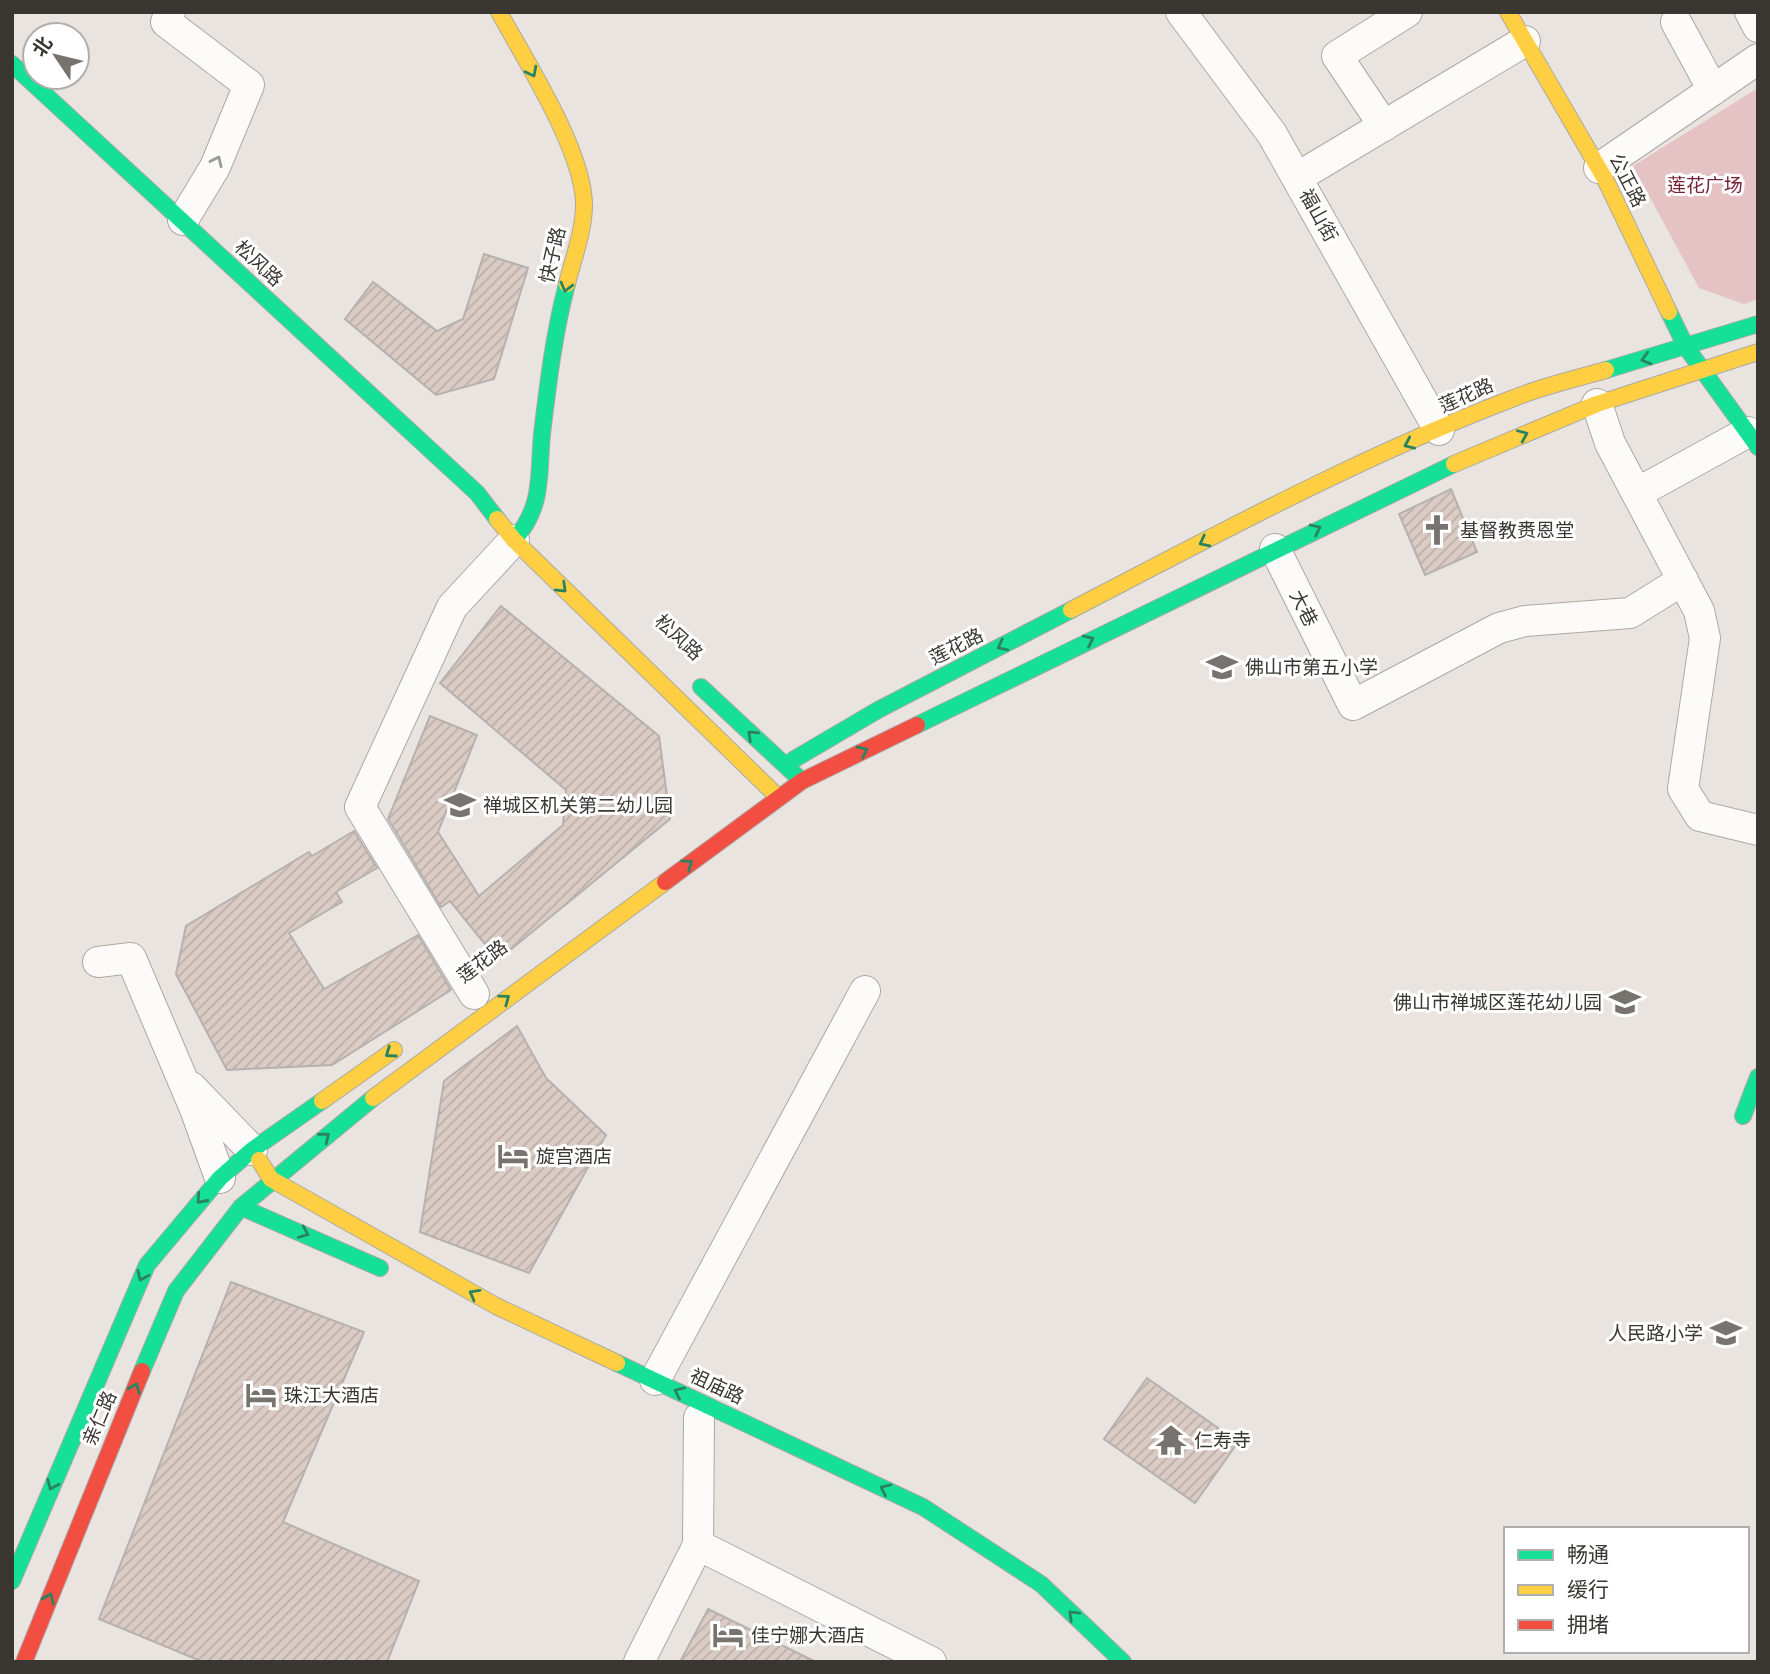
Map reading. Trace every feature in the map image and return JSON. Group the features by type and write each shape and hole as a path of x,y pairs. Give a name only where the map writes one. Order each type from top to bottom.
{"main road":[{"name":"快子路","path":"499,12 534,76 576,163 584,204 577,245 558,318 542,436 540,486 526,532"},
{"name":"公正路","path":"1508,12 1599,168 1686,347 1753,439"},
{"name":"松风路","path":"12,64 477,493 526,532"},
{"name":"莲花路","path":"755,784 878,710 1274,505 1515,397 1758,324"},
{"path":"230,1193 271,1180 385,1088 802,781 1422,478 1597,404 1758,352"},
{"path":"526,532 755,784 778,797"},
{"name":"松风路","path":"686,672 802,781"},
{"path":"230,1193 252,1150 407,1041"},
{"path":"1750,1120 1758,1077"},
{"path":"252,1150 271,1180"},
{"name":"祖庙路","path":"271,1180 496,1306 923,1507 1041,1584 1123,1662"},
{"path":"230,1193 396,1275"},
{"name":"亲仁路","path":"12,1581 23,1525 147,1265 230,1193"},
{"name":"亲仁路","path":"24,1662 100,1469 176,1291 230,1193"},
{"name":"祖庙路","path":"459,1305 915,1520 981,1564"}],"street":[{"path":"170,12 166,22 249,85 215,167 183,220"},
{"name":"福山街","path":"1181,12 1272,134 1439,430"},
{"path":"1384,126 1337,57 1407,12"},
{"path":"1750,12 1758,27"},
{"path":"1677,22 1713,90"},
{"path":"1298,177 1525,41"},
{"path":"1599,168 1758,59"},
{"path":"1597,404 1610,443 1699,611 1704,638 1683,789 1700,816 1758,830"},
{"path":"1637,493 1753,439"},
{"path":"474,994 360,807 452,607 526,532"},
{"name":"大巷","path":"1275,549 1353,705 1499,628 1535,620 1630,613 1683,580"},
{"path":"98,962 131,958 230,1193"},
{"path":"655,1380 865,991"},
{"path":"183,1080 252,1150"},
{"path":"639,1662 698,1545 699,1418"},
{"path":"698,1545 931,1662"}],"green space":[{"name":"莲花广场","path":"1758,88 1758,299 1744,304 1699,288 1633,166"}],"building":[{"path":"484,254 528,268 494,379 436,395 345,319 373,282 437,331 463,319"},
{"name":"基督教赉恩堂","path":"1451,489 1477,552 1425,575 1399,514"},
{"path":"501,606 659,736 670,819 498,960 450,901 441,907 388,819 430,716 477,735 438,832 479,896 563,825 566,790 440,683"},
{"path":"354,831 377,868 336,892 342,902 289,933 324,989 418,935 451,990 332,1065 227,1070 176,974 186,926 309,852 312,856"},
{"name":"旋宫酒店","path":"517,1026 546,1078 606,1135 529,1273 420,1232 444,1081"},
{"path":"231,1282 364,1332 283,1522 419,1581 387,1662 203,1662 99,1619"},
{"name":"仁寿寺","path":"1147,1378 1238,1442 1195,1503 1104,1439"},
{"name":"佳宁娜大酒店","path":"708,1609 816,1662 680,1662"}],"traffic: fast":[{"path":"12,64 477,493 497,519"},
{"path":"514,540 530,515 538,490 549,377 567,284"},
{"path":"1669,312 1686,347 1758,447"},
{"path":"1606,370 1758,324"},
{"path":"917,725 1454,464"},
{"path":"793,760 878,710 1071,610"},
{"path":"701,687 802,781"},
{"path":"1743,1116 1758,1077"},
{"path":"142,1371 176,1291 241,1207 373,1098"},
{"path":"12,1581 147,1265 220,1178 252,1150 322,1101"},
{"path":"241,1207 380,1268"},
{"path":"617,1363 923,1507 1041,1584 1123,1662"}],"traffic: slow":[{"path":"499,12 564,133 581,183 584,205 582,225 567,284"},
{"path":"1508,12 1605,179 1669,312"},
{"path":"1454,464 1597,404 1758,352"},
{"path":"1071,610 1235,525 1401,445 1525,394 1606,370"},
{"path":"497,519 514,540 778,797"},
{"path":"373,1098 665,882"},
{"path":"322,1101 394,1050"},
{"path":"259,1160 271,1179 496,1306 617,1363"}],"traffic: jam":[{"path":"665,882 802,781 917,725"},
{"path":"24,1662 142,1371"}],"place":[{"name":"基督教赉恩堂","path":"1437,530"},
{"name":"佛山市第五小学","path":"1222,667"},
{"name":"禅城区机关第二幼儿园","path":"460,805"},
{"name":"佛山市禅城区莲花幼儿园","path":"1625,1002"},
{"name":"旋宫酒店","path":"513,1156"},
{"name":"人民路小学","path":"1726,1333"},
{"name":"珠江大酒店","path":"261,1395"},
{"name":"仁寿寺","path":"1171,1440"},
{"name":"佳宁娜大酒店","path":"728,1635"}]}
